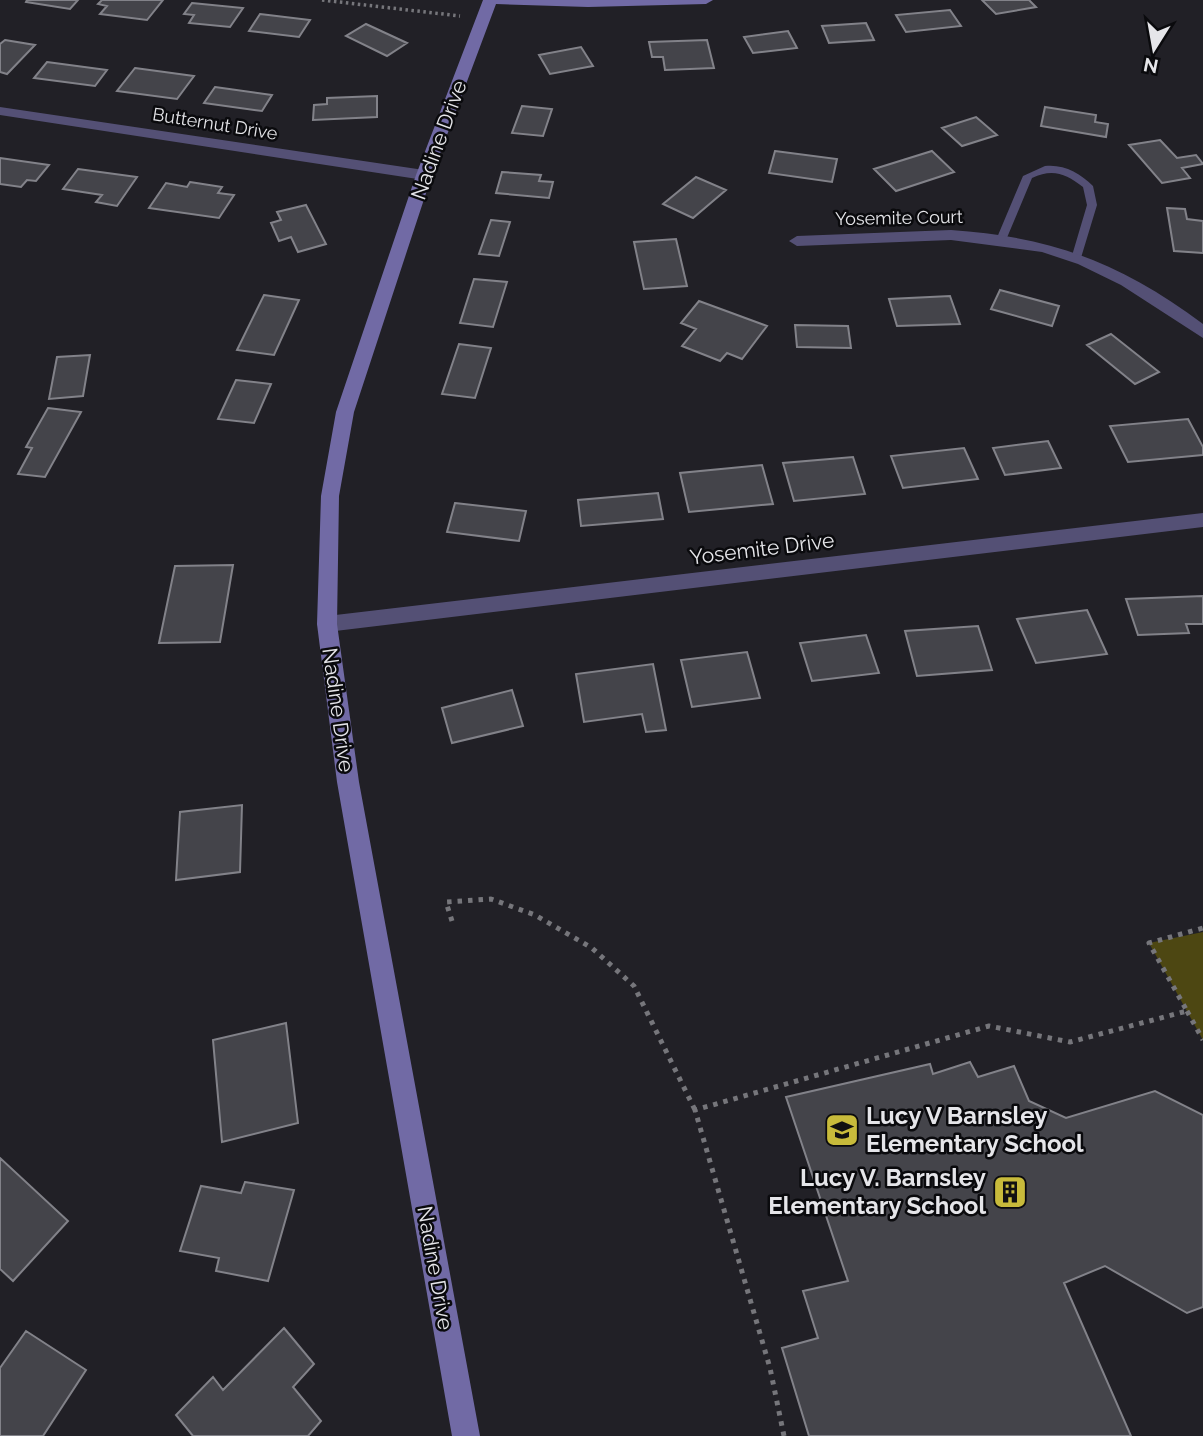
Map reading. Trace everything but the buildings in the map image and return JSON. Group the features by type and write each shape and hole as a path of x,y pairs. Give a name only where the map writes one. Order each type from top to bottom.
{"street":[{"path":"489,6 706,0"},
{"name":"Nadine Drive","path":"466,1436 350,795 327,624 330,496 345,412 424,175 489,6"},
{"name":"Butternut Drive","path":"0,111 424,175"},
{"name":"Yosemite Court","path":"797,241 882,236 974,236 1045,247 1099,268 1169,305 1203,332"},
{"name":"Yosemite Drive","path":"327,624 1203,520"}],"lane":[{"path":"1001,240 1028,176 1044,167 1071,173 1088,186 1092,205 1076,259"}],"path":[{"path":"322,0 489,6"},
{"path":"452,921 446,902 491,899 536,915 592,948 634,986 695,1110 769,1368 784,1436"},
{"path":"1203,928 1149,943 1203,1040"},
{"path":"695,1110 989,1026 1070,1042 1188,1011"}],"shaded area":[{"path":"1203,932 1203,1040 1149,943"}],"place":[{"name":"Lucy V Barnsley Elementary School","path":"842,1130"},
{"name":"Lucy V. Barnsley Elementary School","path":"1010,1192"}]}
